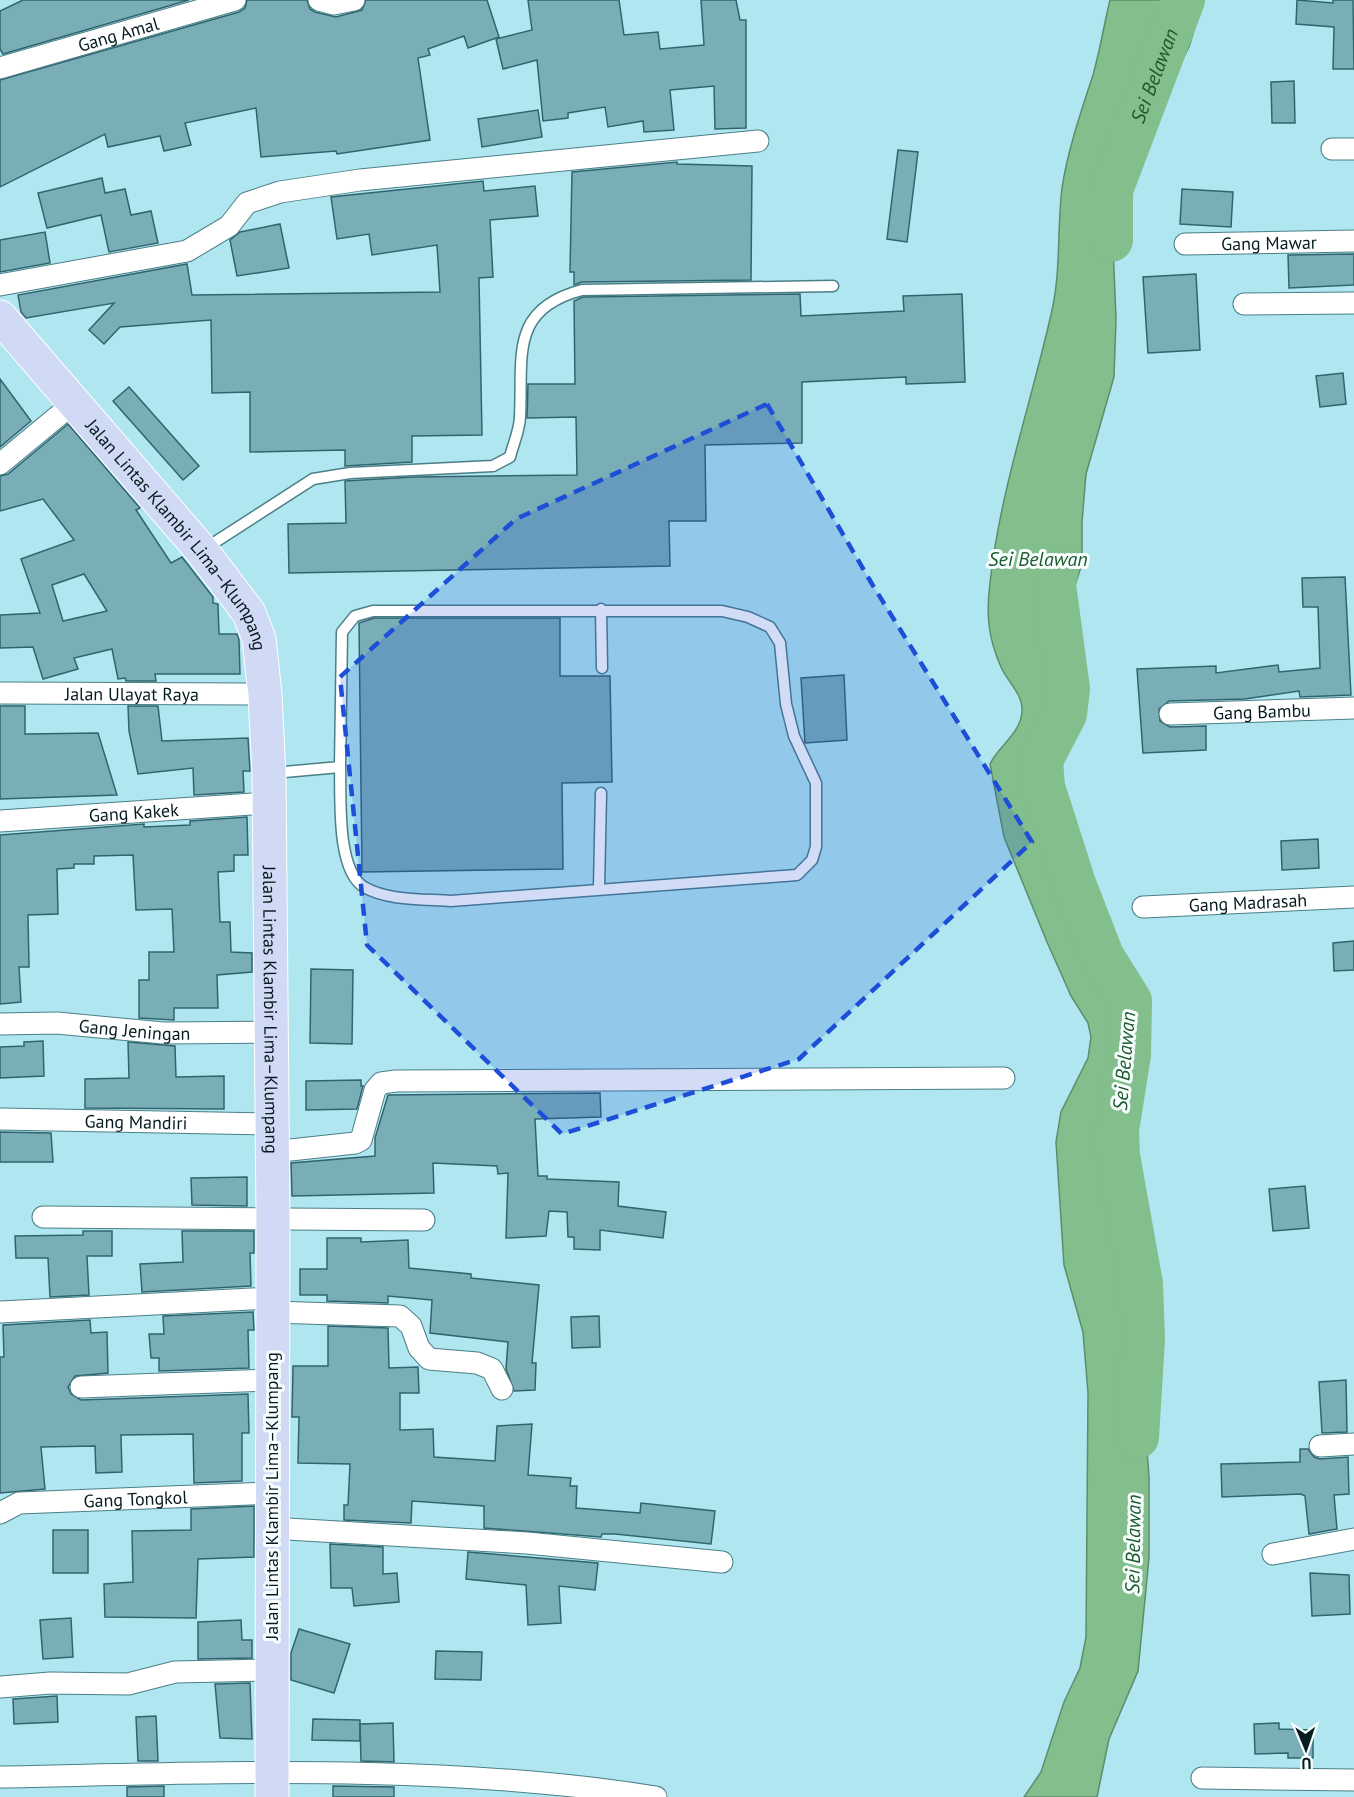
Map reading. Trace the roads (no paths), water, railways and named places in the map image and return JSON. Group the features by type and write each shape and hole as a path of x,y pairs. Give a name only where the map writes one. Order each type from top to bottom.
{"main road":[{"name":"Jalan Lintas Klambir Lima–Klumpang","path":"3,328 75,402 202,551 249,613 259,639 266,694 273,1218 270,1528 271,1784"}],"street":[{"name":"Gang Amal","path":"0,68 236,0"},
{"path":"319,0 334,4 354,0"},
{"path":"0,285 188,251 229,226 247,203 280,192 360,180 758,141"},
{"path":"1332,149 1354,149"},
{"name":"Gang Mawar","path":"1185,244 1354,241"},
{"path":"1244,304 1354,303"},
{"path":"0,464 75,402"},
{"name":"Jalan Ulayat Raya","path":"0,693 266,694"},
{"name":"Gang Bambu","path":"1170,714 1354,708"},
{"name":"Gang Kakek","path":"0,821 268,789"},
{"name":"Gang Madrasah","path":"1143,907 1354,897"},
{"name":"Gang Jeningan","path":"0,1024 57,1023 163,1033 271,1032"},
{"name":"Gang Mandiri","path":"0,1119 355,1143 362,1140 375,1090 381,1083 396,1081 1004,1077"},
{"path":"43,1217 424,1220"},
{"path":"0,1312 272,1305 400,1316 411,1326 419,1348 429,1359 477,1364 492,1369 502,1389"},
{"path":"81,1387 271,1380"},
{"path":"1320,1446 1354,1444"},
{"name":"Gang Tongkol","path":"0,1513 19,1503 272,1493"},
{"path":"270,1528 527,1543 722,1562"},
{"path":"1273,1554 1354,1539"},
{"path":"0,1687 50,1683 128,1684 175,1672 270,1671"},
{"path":"0,1777 271,1784 519,1780 656,1797"},
{"path":"1202,1778 1354,1780"}],"lane":[{"path":"202,551 313,479 350,473 493,466 510,457 520,419 520,354 536,313 569,293 582,290 833,286"},
{"path":"601,609 602,668"},
{"path":"601,609 722,611 748,617 770,627 780,643 786,704 794,736 816,783 816,847 812,860 797,875 599,888 451,901 395,897 363,886 349,872 342,827 340,766 342,632 355,616 373,611 601,609"},
{"path":"268,789 340,766"},
{"path":"599,888 601,793"}],"water":[{"name":"Sei Belawan","path":"1110,0 1203,0 1189,47 1172,79 1127,134 1115,166 1112,221 1116,319 1114,377 1086,474 1082,522 1082,564 1056,644 1057,699 1034,769 1032,789 1037,804 1053,820 1055,866 1110,974 1123,1032 1124,1168 1130,1218 1149,1477 1149,1558 1138,1671 1109,1739 1097,1797 1024,1797 1041,1772 1064,1702 1080,1668 1086,1637 1088,1393 1083,1332 1064,1265 1056,1142 1061,1112 1088,1058 1091,1037 1088,1023 1071,996 1004,837 990,764 1018,726 1022,705 997,656 989,626 988,605 1001,514 1055,295 1065,173 1095,66"}],"waterway":[{"name":"Sei Belawan","path":"1111,240 1111,190 1183,0"},
{"name":"Sei Belawan","path":"1057,567 1054,585 1068,689 1065,714 1041,760 1043,787 1074,884 1102,956 1130,1001 1129,1054 1117,1130 1118,1156 1141,1284 1143,1339 1137,1437"}]}
